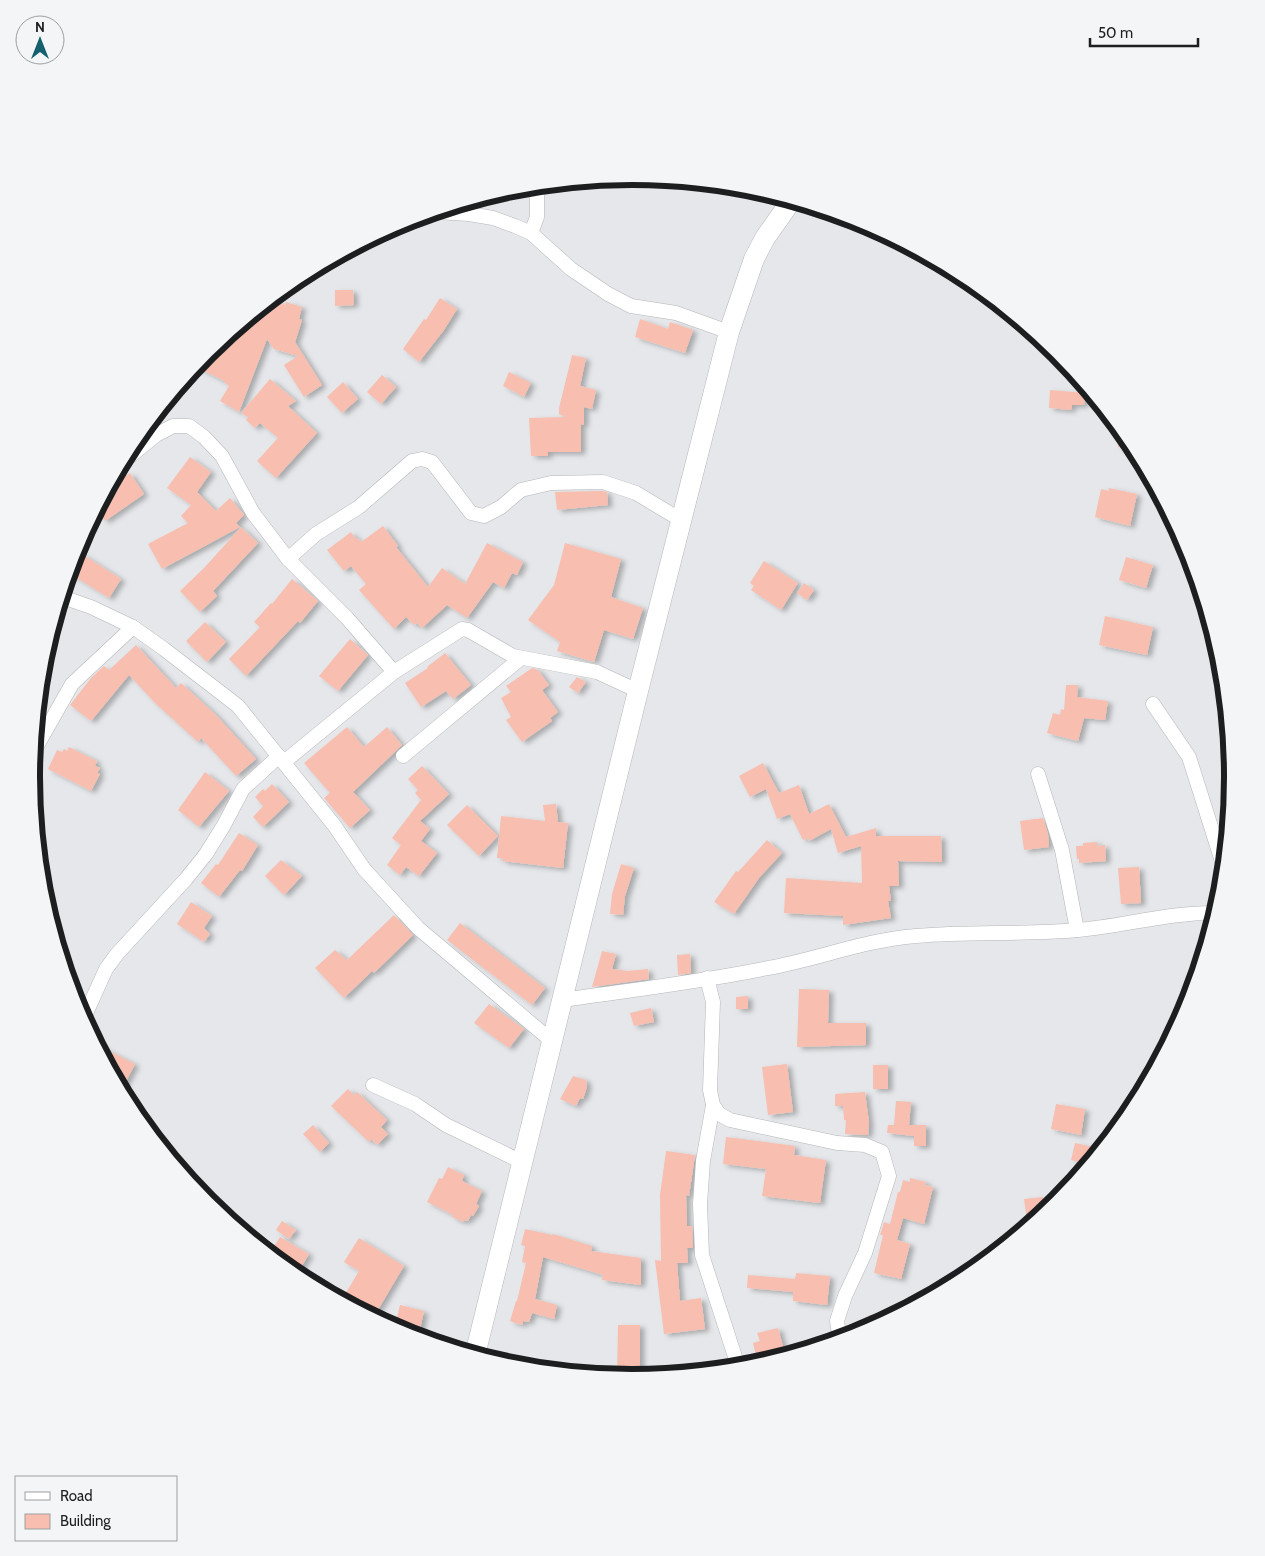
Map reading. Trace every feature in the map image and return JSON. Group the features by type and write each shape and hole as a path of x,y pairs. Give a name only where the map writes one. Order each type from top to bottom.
{"main road":[{"path":"476,1349 729,332 754,260 765,238 787,206"}],"street":[{"path":"531,233 537,217 537,194"},
{"path":"455,213 493,218 531,233 571,269 608,294 631,306 676,313 729,332"},
{"path":"141,447 156,435 173,426 188,426 204,436 222,456 253,514 288,559 348,618 394,672"},
{"path":"288,559 316,534 359,507 412,461 422,459 432,462 471,512 484,516 501,507 521,490 551,483 603,482 636,493 681,520"},
{"path":"68,599 91,607 133,627 164,648 238,706 334,825 364,869 418,928 553,1042"},
{"path":"41,739 72,684 133,627"},
{"path":"88,1011 106,969 206,854 243,789 394,672 462,629 468,630 513,656 597,672 638,692"},
{"path":"403,756 521,658"},
{"path":"1153,704 1189,757 1220,855"},
{"path":"1038,774 1062,850 1077,930"},
{"path":"563,1000 769,968 866,944 915,936 1077,930 1119,925 1171,915 1209,913"},
{"path":"707,978 713,1002 710,1090 713,1105 719,1114 730,1120 837,1143 864,1145 882,1152 889,1176 865,1253 845,1296 837,1321 839,1333"},
{"path":"373,1085 415,1104 446,1125 522,1162"},
{"path":"713,1105 702,1161 700,1204 702,1255 736,1361"}],"building":[{"path":"335,290 353,290 354,305 335,306"},
{"path":"440,298 457,309 444,330 419,362 403,349 424,319 426,320"},
{"path":"286,302 302,307 299,319 302,320 295,342 322,385 304,397 284,365 298,356 274,349 267,339 239,412 220,401 229,386 224,381 203,370 242,333 279,303 285,305"},
{"path":"640,319 668,329 670,322 693,330 685,353 635,337"},
{"path":"572,355 586,358 580,386 596,390 592,409 584,407 584,425 581,424 581,452 548,452 548,456 531,456 529,418 565,417 559,414 559,408"},
{"path":"509,372 531,383 524,397 503,386"},
{"path":"382,375 396,387 381,404 367,392"},
{"path":"270,379 296,401 288,406 317,433 276,478 257,461 278,438 260,423 255,428 246,420 248,417 241,413"},
{"path":"343,382 358,399 342,413 327,397"},
{"path":"1050,390 1083,393 1085,395 1084,405 1072,405 1071,410 1049,408"},
{"path":"1119,440 1124,448 1118,447"},
{"path":"190,457 211,472 197,492 216,511 230,498 244,515 236,523 240,527 162,569 148,544 188,523 181,516 191,505 167,488"},
{"path":"130,473 144,494 105,521 101,516 121,479"},
{"path":"1109,488 1137,494 1130,526 1095,517 1101,489 1109,491"},
{"path":"555,492 607,492 608,505 557,510"},
{"path":"383,526 398,546 396,547 428,587 442,568 465,584 487,543 523,562 517,575 512,573 504,588 493,582 467,618 447,605 422,628 417,623 414,625 406,617 394,629 359,590 366,584 351,566 344,571 327,550 351,532 361,542"},
{"path":"241,527 258,543 213,591 217,596 200,612 180,591 204,568"},
{"path":"565,543 621,559 611,597 643,608 633,639 604,630 594,662 557,651 560,642 528,620 554,585"},
{"path":"84,555 121,579 109,598 75,577"},
{"path":"1126,557 1153,565 1146,588 1119,580"},
{"path":"764,561 798,583 781,610 751,590 754,586 750,583"},
{"path":"292,579 318,601 300,623 298,621 246,676 229,659 260,627 254,622 272,604"},
{"path":"804,583 814,590 807,600 797,593"},
{"path":"1105,616 1153,627 1147,655 1099,645"},
{"path":"205,622 226,642 207,662 186,641"},
{"path":"350,639 368,655 338,691 319,676"},
{"path":"136,645 176,688 181,683 216,715 256,759 236,776 201,738 198,742 156,704 129,675 91,721 70,705 91,678 104,666 109,670"},
{"path":"445,653 471,685 453,699 446,691 421,707 405,683 428,668"},
{"path":"532,668 538,670 549,685 542,690 558,712 550,718 552,721 522,742 506,720 511,717 501,698 511,692 506,686"},
{"path":"577,677 586,682 578,693 569,687"},
{"path":"1066,685 1078,685 1077,697 1108,701 1105,720 1084,718 1078,741 1047,733 1053,713 1060,715 1061,709 1064,710"},
{"path":"347,727 364,747 387,727 402,745 353,792 370,810 350,828 324,798 330,793 304,763"},
{"path":"69,747 97,761 95,766 100,768 97,773 100,774 91,791 48,769 57,750 62,752 64,749 67,751"},
{"path":"763,763 779,793 799,785 809,814 829,804 846,837 876,828 876,836 941,836 942,862 898,861 899,886 889,886 891,901 888,901 891,918 843,925 843,916 784,913 786,878 862,883 861,846 838,853 831,829 809,841 807,838 803,840 790,814 777,819 766,789 750,797 739,776"},
{"path":"422,766 449,794 420,821 430,829 421,841 437,853 419,876 406,867 400,875 387,865 401,845 392,838 421,800 415,793 418,790 408,779"},
{"path":"205,772 229,791 199,827 178,810"},
{"path":"272,784 289,802 263,827 253,817 263,806 255,797"},
{"path":"556,804 558,822 568,823 563,868 502,861 503,858 497,858 501,816 545,821 543,805"},
{"path":"467,805 498,836 479,856 447,825"},
{"path":"1043,818 1048,834 1049,847 1024,850 1020,821"},
{"path":"239,833 258,845 242,871 240,870 219,897 201,883 216,864 218,865"},
{"path":"767,840 782,853 759,878 734,914 714,902 736,871 738,872"},
{"path":"1097,842 1097,846 1105,845 1106,861 1079,863 1076,846 1083,846 1083,843"},
{"path":"281,860 302,876 284,895 265,876"},
{"path":"621,864 634,868 625,896 623,915 610,914 612,894"},
{"path":"1139,867 1141,903 1121,904 1118,868"},
{"path":"191,902 212,916 204,928 210,934 204,942 177,924"},
{"path":"394,915 413,935 374,973 372,971 344,998 315,968 335,950 347,960"},
{"path":"460,923 545,988 532,1005 447,940"},
{"path":"602,951 616,954 612,969 628,971 648,969 649,979 592,987"},
{"path":"690,954 691,973 678,975 677,955"},
{"path":"799,989 829,990 828,1023 866,1023 866,1045 797,1047"},
{"path":"748,996 748,1009 736,1009 736,997"},
{"path":"489,1004 524,1029 509,1048 474,1023"},
{"path":"651,1008 654,1022 634,1026 630,1013"},
{"path":"106,1050 135,1064 125,1083"},
{"path":"787,1064 793,1112 768,1115 762,1067"},
{"path":"873,1065 888,1065 888,1089 873,1089"},
{"path":"573,1076 586,1080 587,1087 583,1099 580,1098 576,1106 560,1099"},
{"path":"348,1089 354,1095 357,1092 387,1120 381,1127 388,1134 377,1145 371,1139 369,1142 331,1106"},
{"path":"865,1092 869,1123 868,1135 845,1134 846,1120 844,1120 843,1106 835,1106 835,1094"},
{"path":"896,1101 911,1102 909,1125 926,1125 926,1146 914,1146 914,1136 887,1133 888,1125 894,1125"},
{"path":"1056,1104 1085,1109 1081,1135 1051,1129"},
{"path":"313,1125 329,1143 320,1152 303,1134"},
{"path":"726,1137 795,1146 794,1155 826,1160 820,1203 762,1196 766,1169 723,1164"},
{"path":"1075,1143 1096,1148 1083,1163 1071,1160"},
{"path":"666,1151 695,1155 689,1196 686,1195 687,1226 692,1226 693,1248 687,1248 688,1263 677,1263 680,1301 701,1298 705,1329 664,1334 655,1260 661,1261 660,1195"},
{"path":"448,1167 464,1175 462,1181 482,1191 476,1204 479,1206 468,1221 464,1220 463,1222 452,1217 453,1215 427,1202 439,1178 442,1179"},
{"path":"910,1178 926,1182 925,1185 933,1187 924,1224 903,1218 897,1240 910,1244 901,1279 874,1273 883,1235 880,1235 884,1222 890,1224 903,1180 910,1182"},
{"path":"1043,1197 1044,1204 1027,1219 1024,1199"},
{"path":"282,1221 296,1230 289,1239 276,1230"},
{"path":"525,1229 553,1234 592,1246 591,1251 641,1258 641,1285 602,1280 603,1275 543,1257 535,1299 557,1305 554,1319 532,1313 529,1322 523,1321 522,1325 510,1321 526,1263 522,1262 525,1246 521,1245"},
{"path":"280,1237 309,1254 300,1269 273,1248"},
{"path":"359,1238 404,1266 377,1312 344,1295 359,1271 344,1262"},
{"path":"796,1273 830,1276 827,1305 793,1301 793,1292 747,1288 748,1275 795,1279"},
{"path":"400,1305 424,1311 420,1330 396,1321"},
{"path":"869,1315 883,1315 869,1321"},
{"path":"618,1325 640,1325 640,1370 617,1370"},
{"path":"778,1328 784,1350 756,1357 753,1343 760,1341 757,1333"}]}
